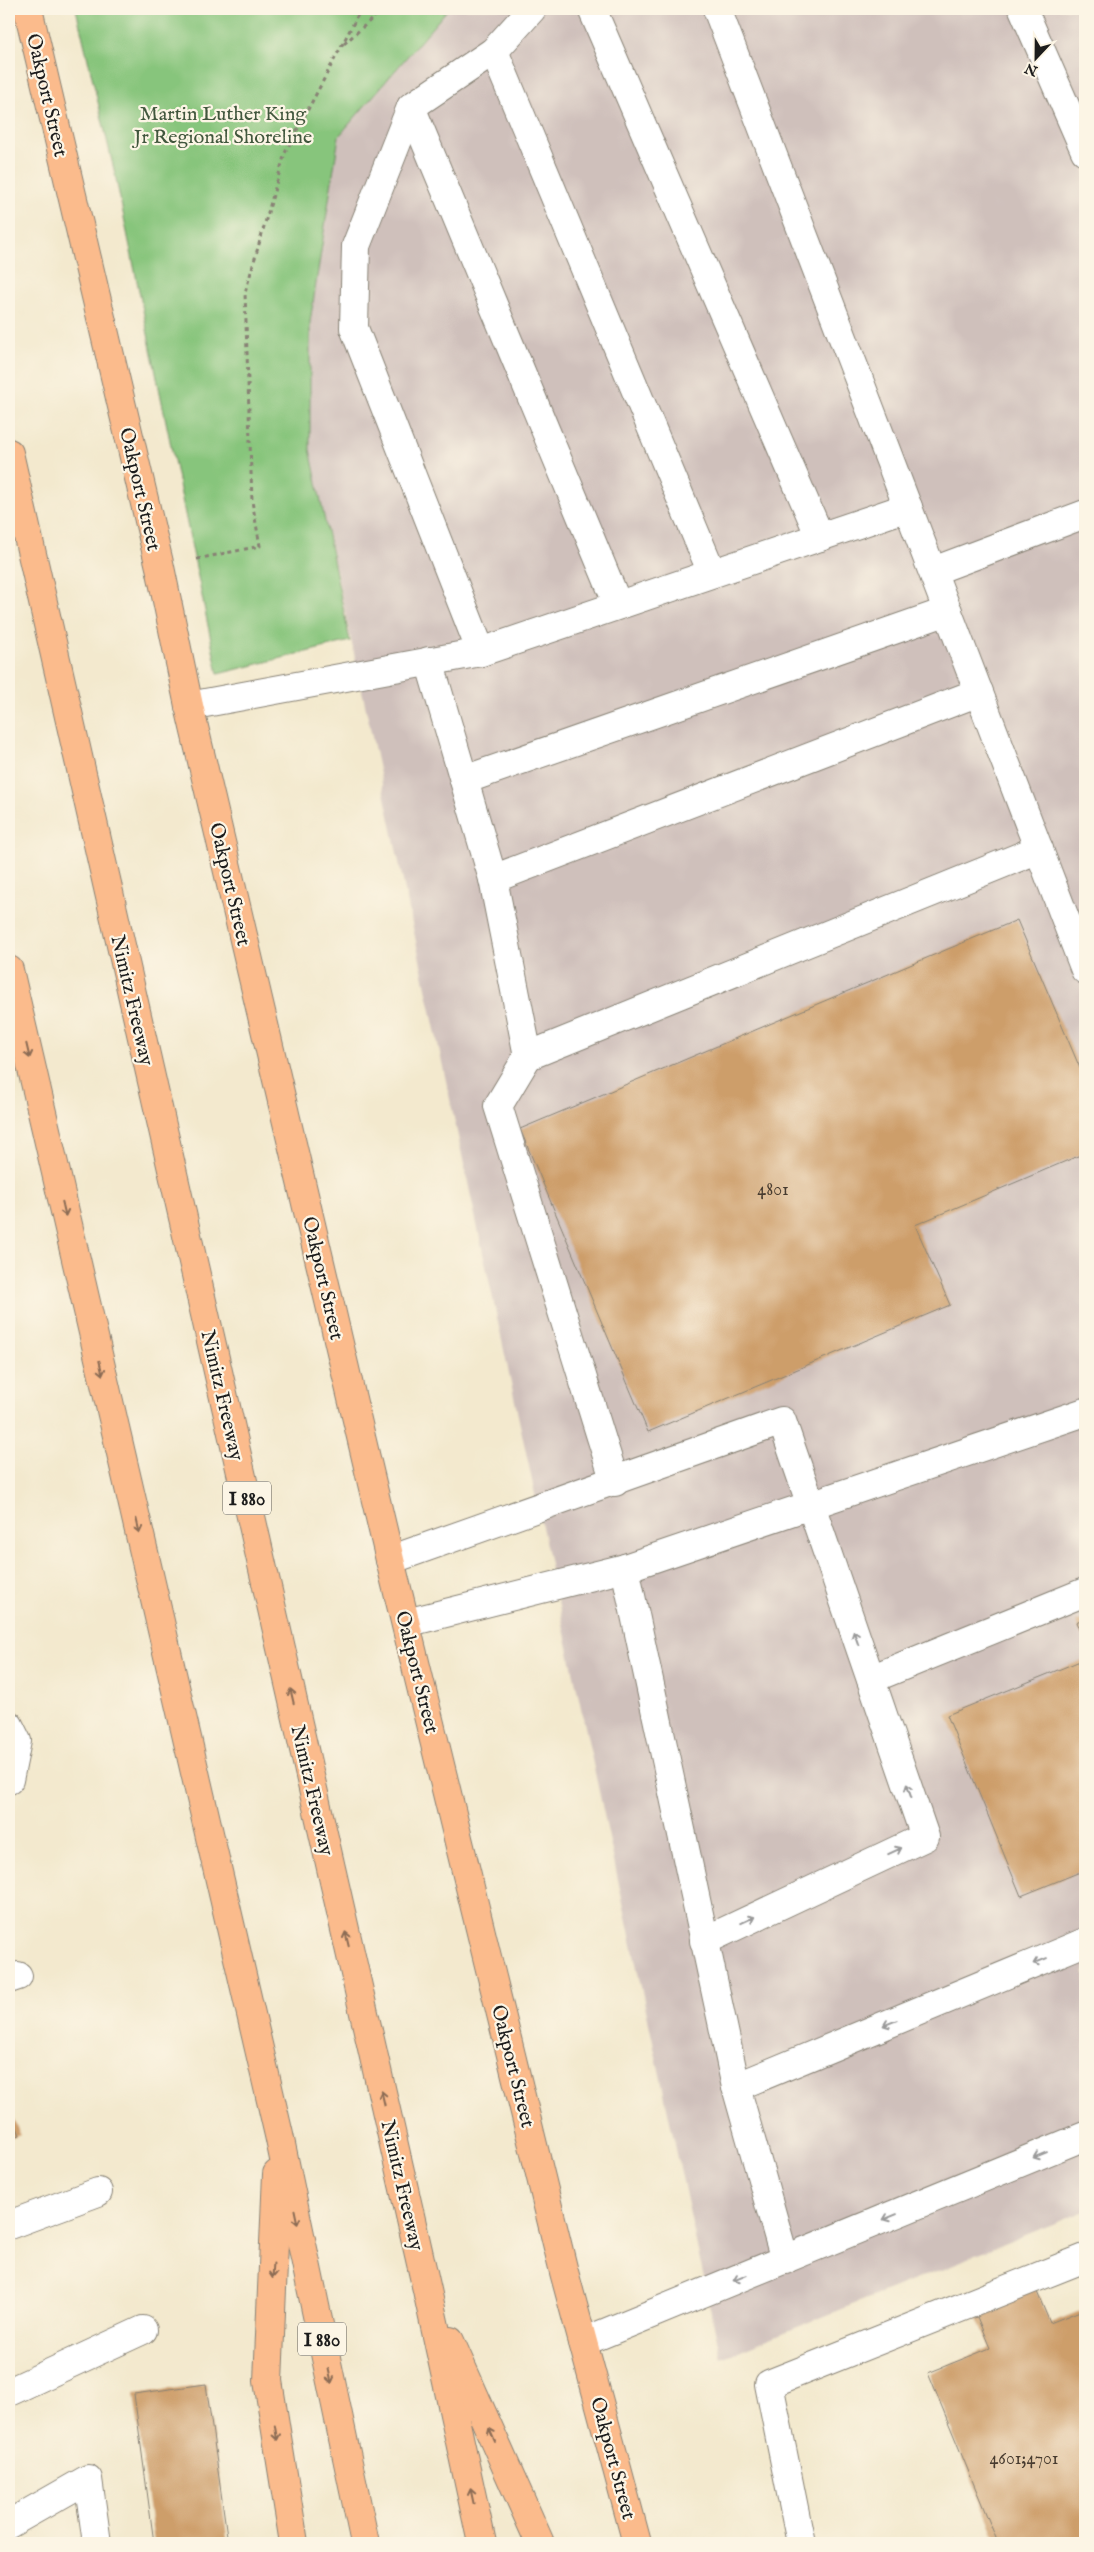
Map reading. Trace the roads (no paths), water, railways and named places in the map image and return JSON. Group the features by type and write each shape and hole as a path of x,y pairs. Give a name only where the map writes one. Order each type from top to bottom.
{"main road":[{"name":"Oakport Street","path":"28,9 160,567 189,706 390,1560 561,2262 637,2543"},
{"name":"Nimitz Freeway","path":"9,453 427,2290 482,2543"},
{"name":"I 880","path":"9,970 279,2135 365,2543"},
{"path":"279,2135 268,2381 294,2543"},
{"path":"427,2290 540,2543"}],"lane":[{"path":"481,652 354,328 356,246 411,106 494,51 532,9"},
{"path":"592,9 820,537"},
{"path":"717,9 1085,970"},
{"path":"1022,9 1085,151"},
{"path":"494,51 712,573"},
{"path":"411,106 618,605"},
{"path":"189,706 481,652 908,507"},
{"path":"932,571 1085,514"},
{"path":"464,780 948,611"},
{"path":"428,661 493,879 528,1056"},
{"path":"493,879 979,692"},
{"path":"615,1482 498,1106 528,1056 1039,850"},
{"path":"406,1623 624,1568 1085,1412"},
{"path":"390,1560 615,1482 782,1421 925,1837 704,1941"},
{"path":"624,1568 736,2086 785,2260"},
{"path":"870,1679 1085,1592"},
{"path":"9,1725 17,1741 9,1780"},
{"path":"736,2086 1085,1942"},
{"path":"583,2342 1085,2136"},
{"path":"9,2225 98,2192"},
{"path":"801,2543 769,2384 1085,2258"},
{"path":"9,2392 142,2330"},
{"path":"9,2524 88,2479 97,2543"}],"park label":[{"name":"Martin Luther King Jr Regional Shoreline","path":"223,124"}]}
